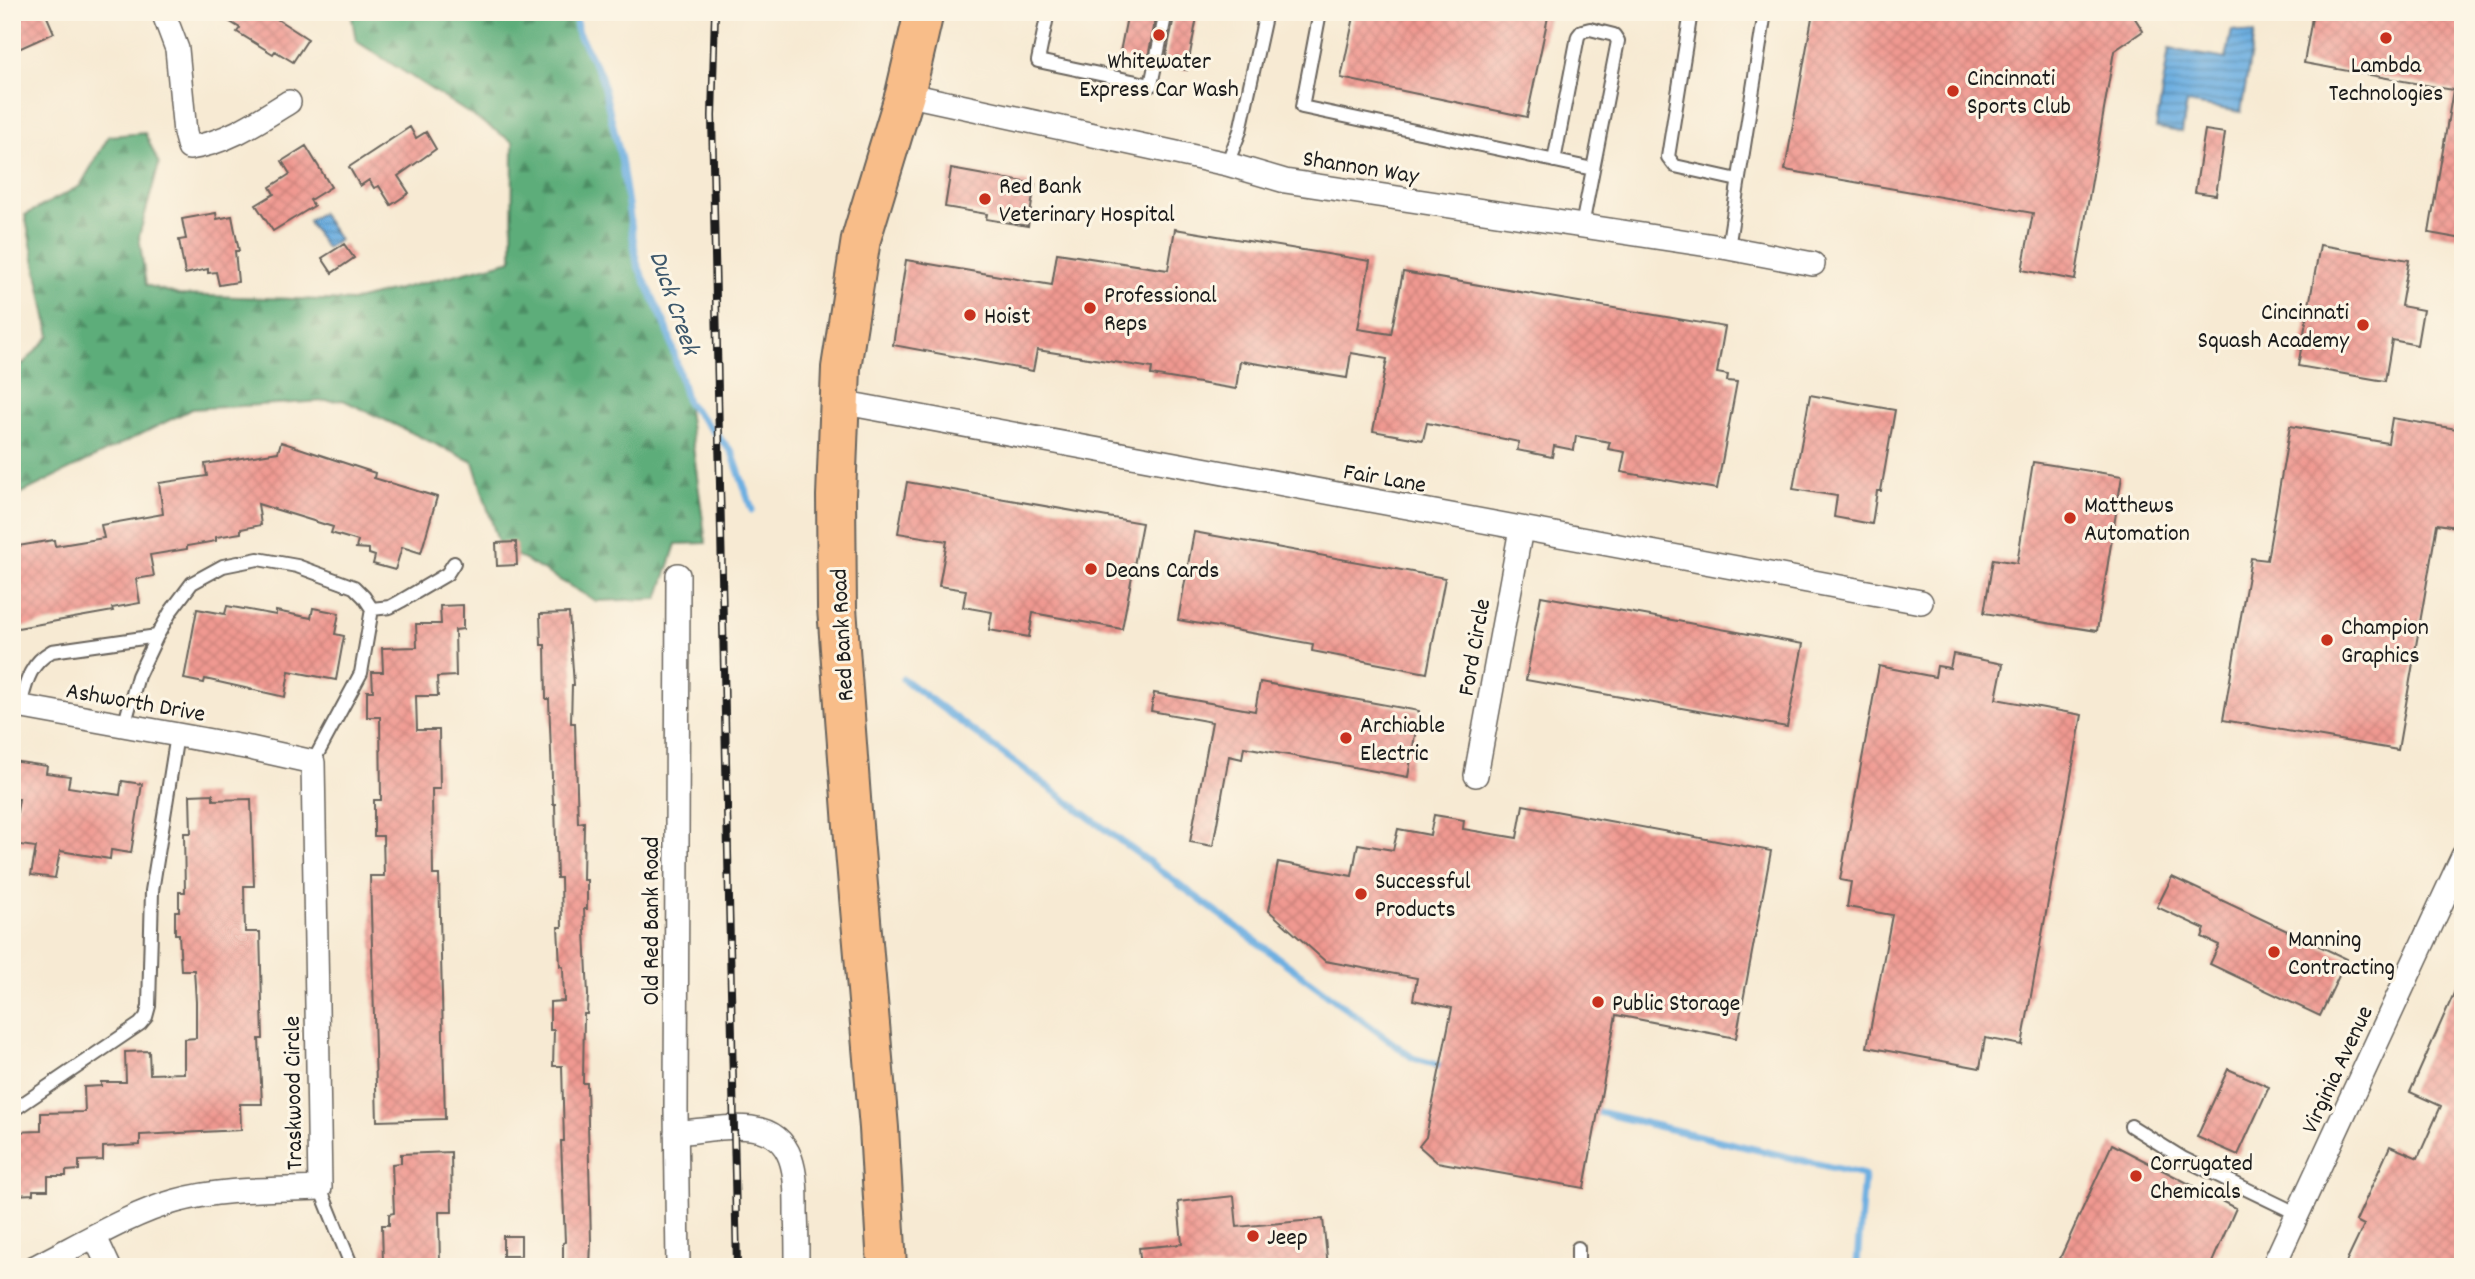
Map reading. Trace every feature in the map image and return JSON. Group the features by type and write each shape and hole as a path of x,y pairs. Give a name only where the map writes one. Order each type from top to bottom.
{"highway":[{"name":"Red Bank Road","path":"887,1267 879,1128 837,608 836,496 841,368 861,239 905,94 924,12"}],"street":[{"path":"163,12 177,49 184,133 189,148 205,146 234,135 289,102"},
{"name":"Shannon Way","path":"905,94 1227,164 1285,181 1728,248 1813,264"},
{"name":"Fair Lane","path":"840,402 1921,602"},
{"name":"Ford Circle","path":"1476,775 1521,529"},
{"name":"Old Red Bank Road","path":"678,575 678,1267"},
{"name":"Ashworth Drive","path":"16,706 313,762"},
{"name":"Traskwood Circle","path":"35,1267 155,1208 203,1195 320,1188 313,762"},
{"name":"Virginia Avenue","path":"2273,1267 2463,856"},
{"path":"676,1133 749,1128 765,1131 786,1147 796,1173 797,1267"},
{"path":"95,1237 110,1267"}],"lane":[{"path":"1048,12 1038,61 1151,85 1166,12"},
{"path":"1227,164 1240,131 1266,12"},
{"path":"1320,12 1302,107 1593,169"},
{"path":"1691,12 1674,104 1668,157 1675,166 1738,180"},
{"path":"1728,248 1765,12"},
{"path":"1554,161 1578,36 1582,31 1590,29 1614,35 1618,41 1581,226"},
{"path":"124,726 138,676 157,636 192,583 223,566 258,559 303,567 354,587 372,609 361,673 313,762"},
{"path":"372,609 390,607 401,601 447,574 454,563"},
{"path":"16,706 30,669 41,657 52,651 157,636"},
{"path":"12,1111 140,1024 146,1017 149,1006 152,891 177,735"},
{"path":"2131,1126 2184,1159 2298,1214"},
{"path":"320,1188 352,1267"},
{"path":"1578,1248 1578,1267"}],"green space":[{"path":"351,12 576,12 577,31 601,76 621,159 637,264 667,328 687,402 706,543 676,544 658,599 596,601 499,545 473,462 343,400 192,409 12,498 12,358 23,364 50,336 25,215 80,186 109,136 145,133 159,164 139,236 146,285 179,295 352,301 512,260 513,142 356,41"}],"water":[{"path":"2232,30 2254,34 2241,112 2187,103 2182,132 2156,128 2169,49 2226,59"},
{"path":"321,213 339,240 326,248 308,221"}],"building":[{"path":"12,12 45,12 54,33 12,52"},
{"path":"214,12 266,12 308,39 293,62 275,51 273,54 237,32 240,28"},
{"path":"1128,12 1157,12 1147,62 1119,57"},
{"path":"1175,12 1198,12 1187,70 1164,66"},
{"path":"1355,12 1527,12 1548,17 1527,117 1341,78"},
{"name":"Cincinnati Sports Club","path":"1813,12 2131,12 2143,31 2114,51 2075,280 2022,270 2033,213 1785,170"},
{"name":"Lambda Technologies","path":"2313,12 2463,12 2463,239 2429,233 2453,90 2304,63"},
{"path":"410,127 416,138 426,132 436,149 398,176 409,193 391,205 379,186 374,188 369,180 360,186 349,167"},
{"path":"2205,130 2225,133 2216,195 2195,192"},
{"path":"306,146 331,187 310,200 314,206 273,231 256,205 274,194 270,187 290,174 282,161"},
{"name":"Red Bank Veterinary Hospital","path":"951,169 1035,184 1028,226 986,219 987,214 945,207"},
{"path":"216,213 217,219 232,216 239,251 235,251 238,282 219,285 216,272 208,273 208,269 185,274 179,240 186,239 182,219"},
{"path":"1175,229 1370,261 1358,329 1391,334 1403,272 1725,327 1717,373 1728,375 1727,381 1737,382 1717,489 1621,472 1625,452 1608,449 1610,442 1576,436 1574,450 1554,446 1552,457 1517,450 1519,442 1427,423 1423,440 1373,431 1387,359 1351,353 1347,378 1240,361 1236,389 1151,375 1152,368 1037,350 1033,371 893,345 906,260 1052,285 1057,253 1168,270"},
{"path":"344,244 354,258 332,273 322,258"},
{"name":"Cincinnati Squash Academy","path":"2320,245 2409,260 2401,306 2423,310 2417,345 2392,340 2385,381 2298,366"},
{"path":"1810,395 1895,410 1881,491 1877,491 1872,524 1834,517 1837,496 1793,489"},
{"name":"Champion Graphics","path":"2392,418 2463,430 2463,528 2437,524 2398,750 2223,720 2251,558 2267,560 2290,426 2388,443"},
{"path":"281,442 375,473 374,478 437,497 421,553 402,547 395,570 373,564 375,556 369,554 369,549 356,548 358,541 331,533 333,527 258,504 261,525 241,529 241,533 216,537 216,541 187,546 187,549 150,555 154,576 136,579 140,603 112,608 113,611 12,629 12,547 54,540 55,546 104,538 101,525 163,514 159,483 207,476 205,464 278,452"},
{"name":"Matthews Automation","path":"2033,462 2122,476 2097,631 1984,613 1993,559 2017,563"},
{"path":"907,482 1142,523 1122,629 1033,613 1029,637 989,630 992,612 963,607 966,590 939,586 947,541 898,533"},
{"path":"1194,532 1445,578 1427,673 1312,651 1313,644 1178,620"},
{"path":"516,542 517,565 497,566 496,543"},
{"path":"1541,596 1803,644 1787,727 1526,680"},
{"path":"463,605 463,629 455,630 456,676 437,677 438,696 416,696 417,730 439,730 440,789 432,789 433,875 439,875 445,1119 377,1121 370,876 384,876 383,836 374,836 374,800 381,800 380,717 367,717 367,691 373,691 372,672 383,672 382,648 417,647 416,624 441,624 440,606"},
{"path":"227,606 311,618 313,608 339,613 335,634 344,636 336,680 289,671 285,697 205,679 204,683 184,679 197,609 225,614"},
{"path":"569,613 574,685 571,723 575,723 578,823 584,822 583,880 587,880 587,909 584,909 588,995 587,1014 584,1014 583,1083 587,1083 590,1267 563,1267 565,1242 561,1141 564,1141 562,1066 553,1066 554,1030 550,1030 550,1002 564,1001 558,927 562,927 561,878 557,878 549,699 546,699 545,645 541,645 540,614"},
{"path":"1953,654 2003,664 1996,699 2082,715 2022,1045 1985,1038 1980,1068 1867,1047 1892,915 1847,907 1851,882 1840,880 1879,666 1935,677 1937,666 1950,668"},
{"name":"Archiable Electric","path":"1260,682 1419,711 1408,777 1244,747 1242,759 1229,756 1213,846 1190,842 1212,722 1151,711 1154,693 1255,711"},
{"path":"12,761 47,766 46,773 70,776 68,787 120,795 122,781 142,784 131,853 111,850 110,859 60,851 55,878 31,875 36,847 12,844 19,799 12,799"},
{"path":"213,794 213,800 251,799 254,886 244,886 245,932 260,932 263,1039 259,1039 262,1104 240,1104 241,1130 140,1135 140,1145 103,1147 103,1160 79,1161 79,1170 66,1171 66,1176 48,1176 48,1190 33,1190 33,1194 14,1195 13,1132 41,1131 41,1113 85,1112 84,1087 101,1086 101,1082 126,1082 125,1052 149,1051 150,1074 184,1073 184,1039 196,1038 196,1002 194,970 181,970 179,934 175,934 175,911 179,911 179,892 185,892 184,833 191,833 190,795"},
{"name":"Public Storage","path":"1523,805 1771,851 1736,1038 1616,1015 1584,1188 1437,1162 1419,1146 1426,1137 1452,1008 1413,1000 1417,978 1325,961 1269,911 1278,862 1352,876 1358,844 1393,850 1398,829 1430,835 1434,815 1464,820 1463,829 1517,838"},
{"name":"Manning Contracting","path":"2172,877 2347,959 2320,1016 2210,964 2219,945 2202,937 2205,929 2157,907"},
{"path":"2463,973 2463,1267 2344,1267 2364,1225 2356,1221 2390,1146 2418,1158 2441,1106 2410,1092"},
{"path":"2228,1069 2269,1087 2238,1155 2197,1137"},
{"name":"Corrugated Chemicals","path":"2112,1144 2236,1208 2210,1267 2056,1267"},
{"path":"451,1152 452,1212 439,1212 440,1267 391,1267 391,1262 383,1263 382,1225 389,1225 389,1214 394,1213 392,1164 401,1163 401,1154"},
{"name":"Jeep","path":"1234,1196 1237,1227 1323,1219 1328,1267 1141,1267 1139,1248 1182,1244 1178,1202"},
{"path":"503,1236 521,1236 521,1256 503,1256"}],"waterway":[{"name":"Duck Creek","path":"576,12 577,31 601,76 621,159 637,264 667,328 687,402 732,452 752,510"},
{"path":"903,679 1413,1058 1448,1068"},
{"path":"1590,1110 1864,1175 1857,1264 1852,1267"}],"railway":[{"path":"715,12 712,116 737,1267"}],"place":[{"name":"Whitewater Express Car Wash","path":"1159,35"},
{"name":"Lambda Technologies","path":"2386,38"},
{"name":"Cincinnati Sports Club","path":"1953,91"},
{"name":"Red Bank Veterinary Hospital","path":"985,199"},
{"name":"Professional Reps","path":"1090,308"},
{"name":"Hoist","path":"970,315"},
{"name":"Cincinnati Squash Academy","path":"2363,325"},
{"name":"Matthews Automation","path":"2070,518"},
{"name":"Deans Cards","path":"1091,569"},
{"name":"Champion Graphics","path":"2327,640"},
{"name":"Archiable Electric","path":"1346,738"},
{"name":"Successful Products","path":"1361,894"},
{"name":"Manning Contracting","path":"2274,952"},
{"name":"Public Storage","path":"1598,1002"},
{"name":"Corrugated Chemicals","path":"2136,1176"},
{"name":"Jeep","path":"1253,1236"}]}
